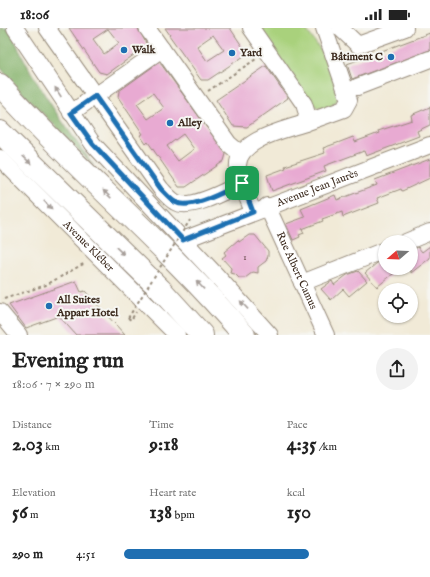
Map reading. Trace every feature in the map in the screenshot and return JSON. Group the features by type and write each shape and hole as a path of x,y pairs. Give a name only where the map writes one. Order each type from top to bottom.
{"highway":[{"path":"0,85 74,163 182,267 244,335"},
{"path":"0,132 160,289 202,335"}],"street":[{"path":"15,28 93,144 270,335"},
{"path":"20,28 36,59"},
{"path":"47,28 161,189 175,202 185,204 205,200 242,183"},
{"path":"147,28 229,144 241,154 253,141 344,109 349,100 324,28"},
{"path":"251,28 304,104 308,114 305,123"},
{"path":"340,28 358,46 404,28"},
{"path":"71,113 162,49"},
{"path":"357,87 430,59"},
{"name":"Avenue Jean Jaurès","path":"183,240 260,209 430,145"},
{"name":"Rue Albert Camus","path":"241,154 238,167 242,183 260,209 302,283 326,335"},
{"name":"Avenue Kléber","path":"0,158 176,335"},
{"path":"418,237 430,232"},
{"path":"302,283 378,253"},
{"path":"0,312 19,335"}],"path":[{"path":"197,99 267,52"},
{"path":"139,308 131,320 128,318 190,220"},
{"path":"0,300 46,285 99,256"}],"green space":[{"path":"0,28 10,29 37,83 94,166 12,82 0,67"},
{"path":"255,28 305,28 337,73 341,93 336,102 330,107 321,109 306,101"}],"building":[{"name":"Walk","path":"69,28 138,28 146,43 145,47 107,74 99,72","holes":["108,29 119,43 104,54 93,39"]},
{"name":"Yard","path":"165,28 230,28 244,49 244,56 208,80 201,80","holes":["213,35 224,50 207,61 197,46"]},
{"name":"Bâtiment C","path":"430,33 430,50 352,79 347,64"},
{"name":"Alley","path":"158,63 161,64 226,154 224,161 186,187 179,187 148,142 146,144 140,135 143,134 118,97 119,91","holes":["153,93 164,108 148,119 137,104","183,134 194,149 178,161 167,146"]},
{"path":"266,66 288,98 247,127 233,126 216,100"},
{"path":"430,107 430,125 417,131 419,136 366,156 364,151 324,166 326,171 272,191 267,175 286,168 285,166 325,153 323,148 353,137 355,142 379,133 378,131 412,120 411,115"},
{"path":"430,159 430,178 402,191 401,189 377,198 379,203 343,217 342,212 322,219 323,221 302,229 304,233 299,235 300,237 293,240 286,224 305,217 301,209 335,195 337,200 377,185 375,180"},
{"path":"249,235 255,235 268,251 268,256 266,261 258,267 258,273 253,272 245,278 239,278 235,274 230,273 231,268 222,258 226,255 224,252 238,240 239,242"},
{"path":"430,246 430,258 418,267 418,247 422,252"},
{"path":"377,263 378,275 392,275 382,283 378,283 377,287 365,273"},
{"path":"358,271 367,281 349,296 343,289 331,300 321,289 332,281 334,285 347,275"},
{"name":"All Suites Appart Hotel","path":"76,281 81,292 85,291 125,335 76,335 59,316 26,328 9,305"}],"place":[{"name":"Walk","path":"124,50"},
{"name":"Yard","path":"232,53"},
{"name":"Bâtiment C","path":"391,57"},
{"name":"Alley","path":"170,123"},
{"name":"All Suites Appart Hotel","path":"49,306"}],"route":[{"path":"95,96 161,189 175,202 185,204 205,200 242,183 253,212 183,240 93,144 71,113 95,96"}]}
